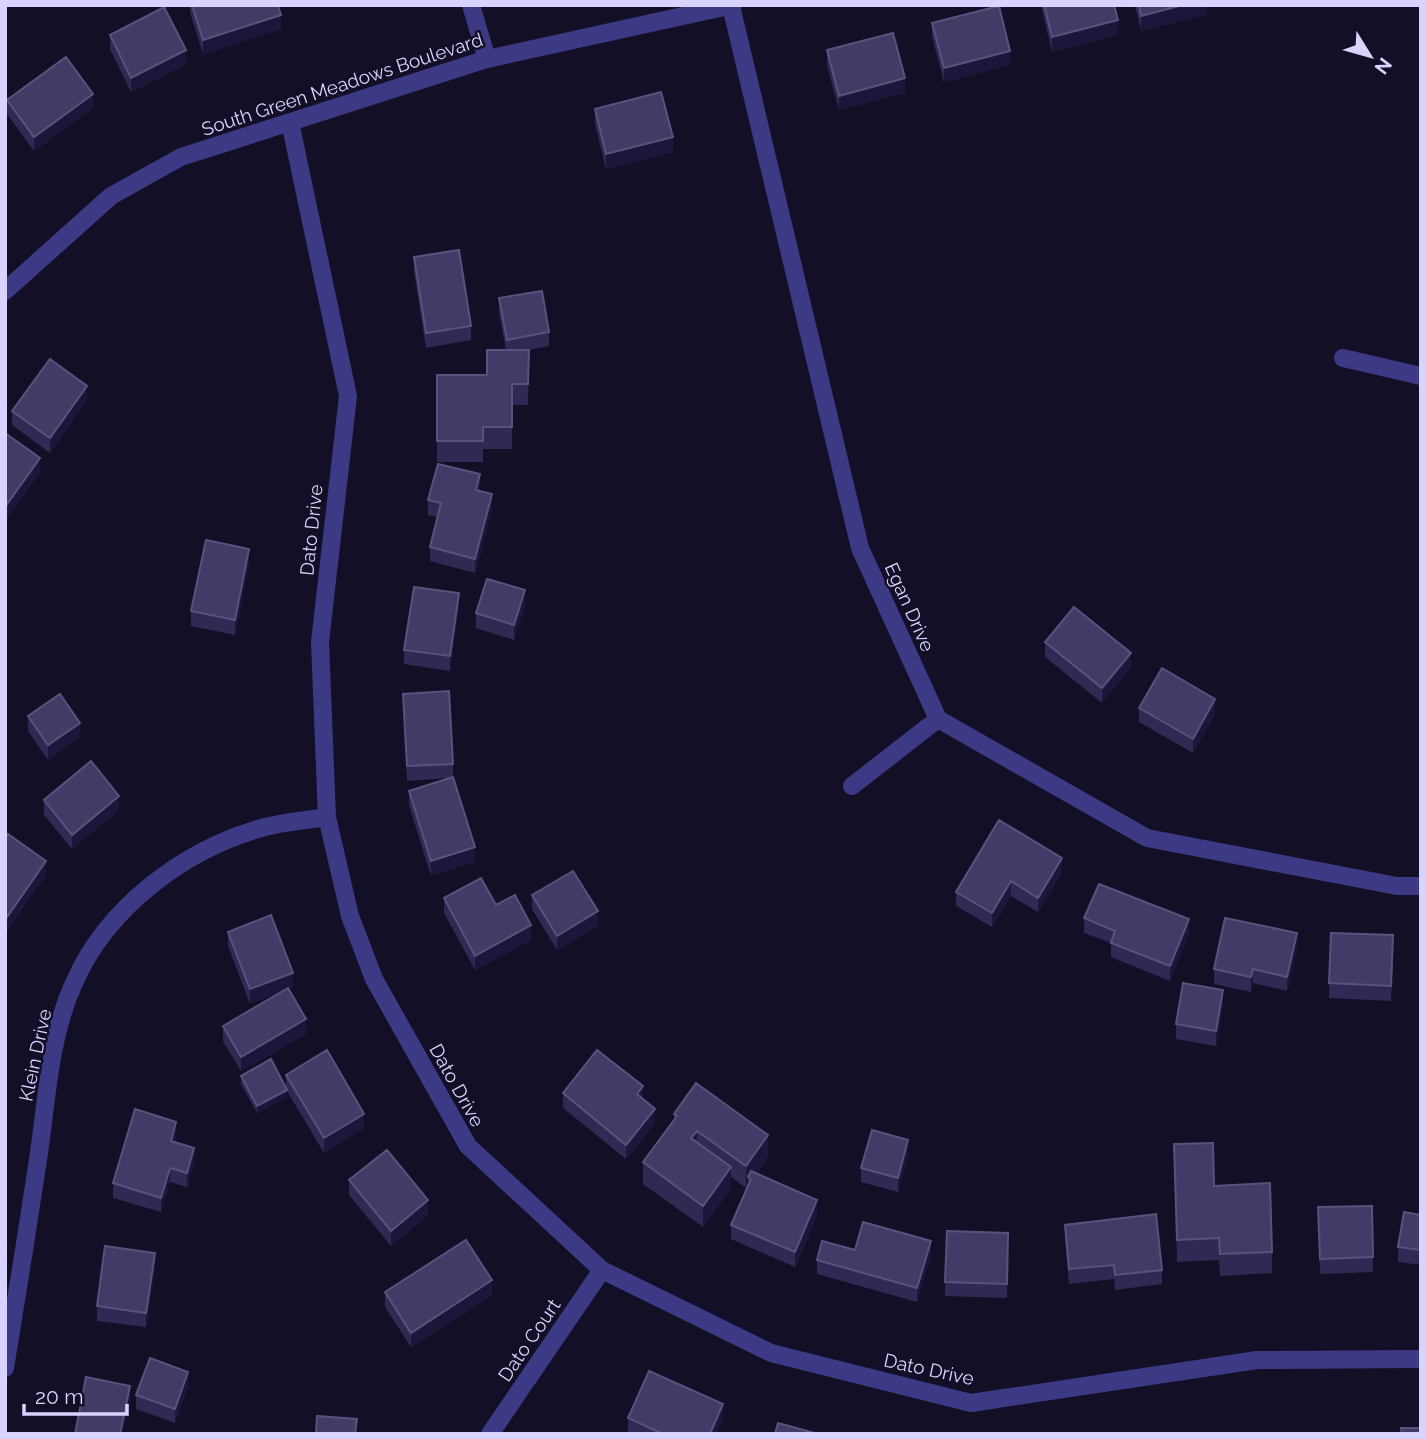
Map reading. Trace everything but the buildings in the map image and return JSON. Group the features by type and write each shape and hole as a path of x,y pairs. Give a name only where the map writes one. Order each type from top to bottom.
{"street":[{"path":"471,5 487,59"},
{"name":"South Green Meadows Boulevard","path":"5,291 111,195 181,157 487,59 732,6"},
{"name":"Egan Drive","path":"732,6 860,548 938,719"},
{"name":"Dato Drive","path":"290,122 348,396 320,642 327,817 350,916 373,979 468,1146 602,1270 771,1353 971,1403 1257,1360 1421,1359"},
{"path":"1343,358 1421,376"},
{"path":"852,786 938,719 1147,838 1397,886 1421,886"},
{"name":"Klein Drive","path":"5,1368 55,1043 73,984 92,948 154,884 193,855 264,827 327,817"},
{"name":"Dato Court","path":"490,1434 602,1270"}]}
